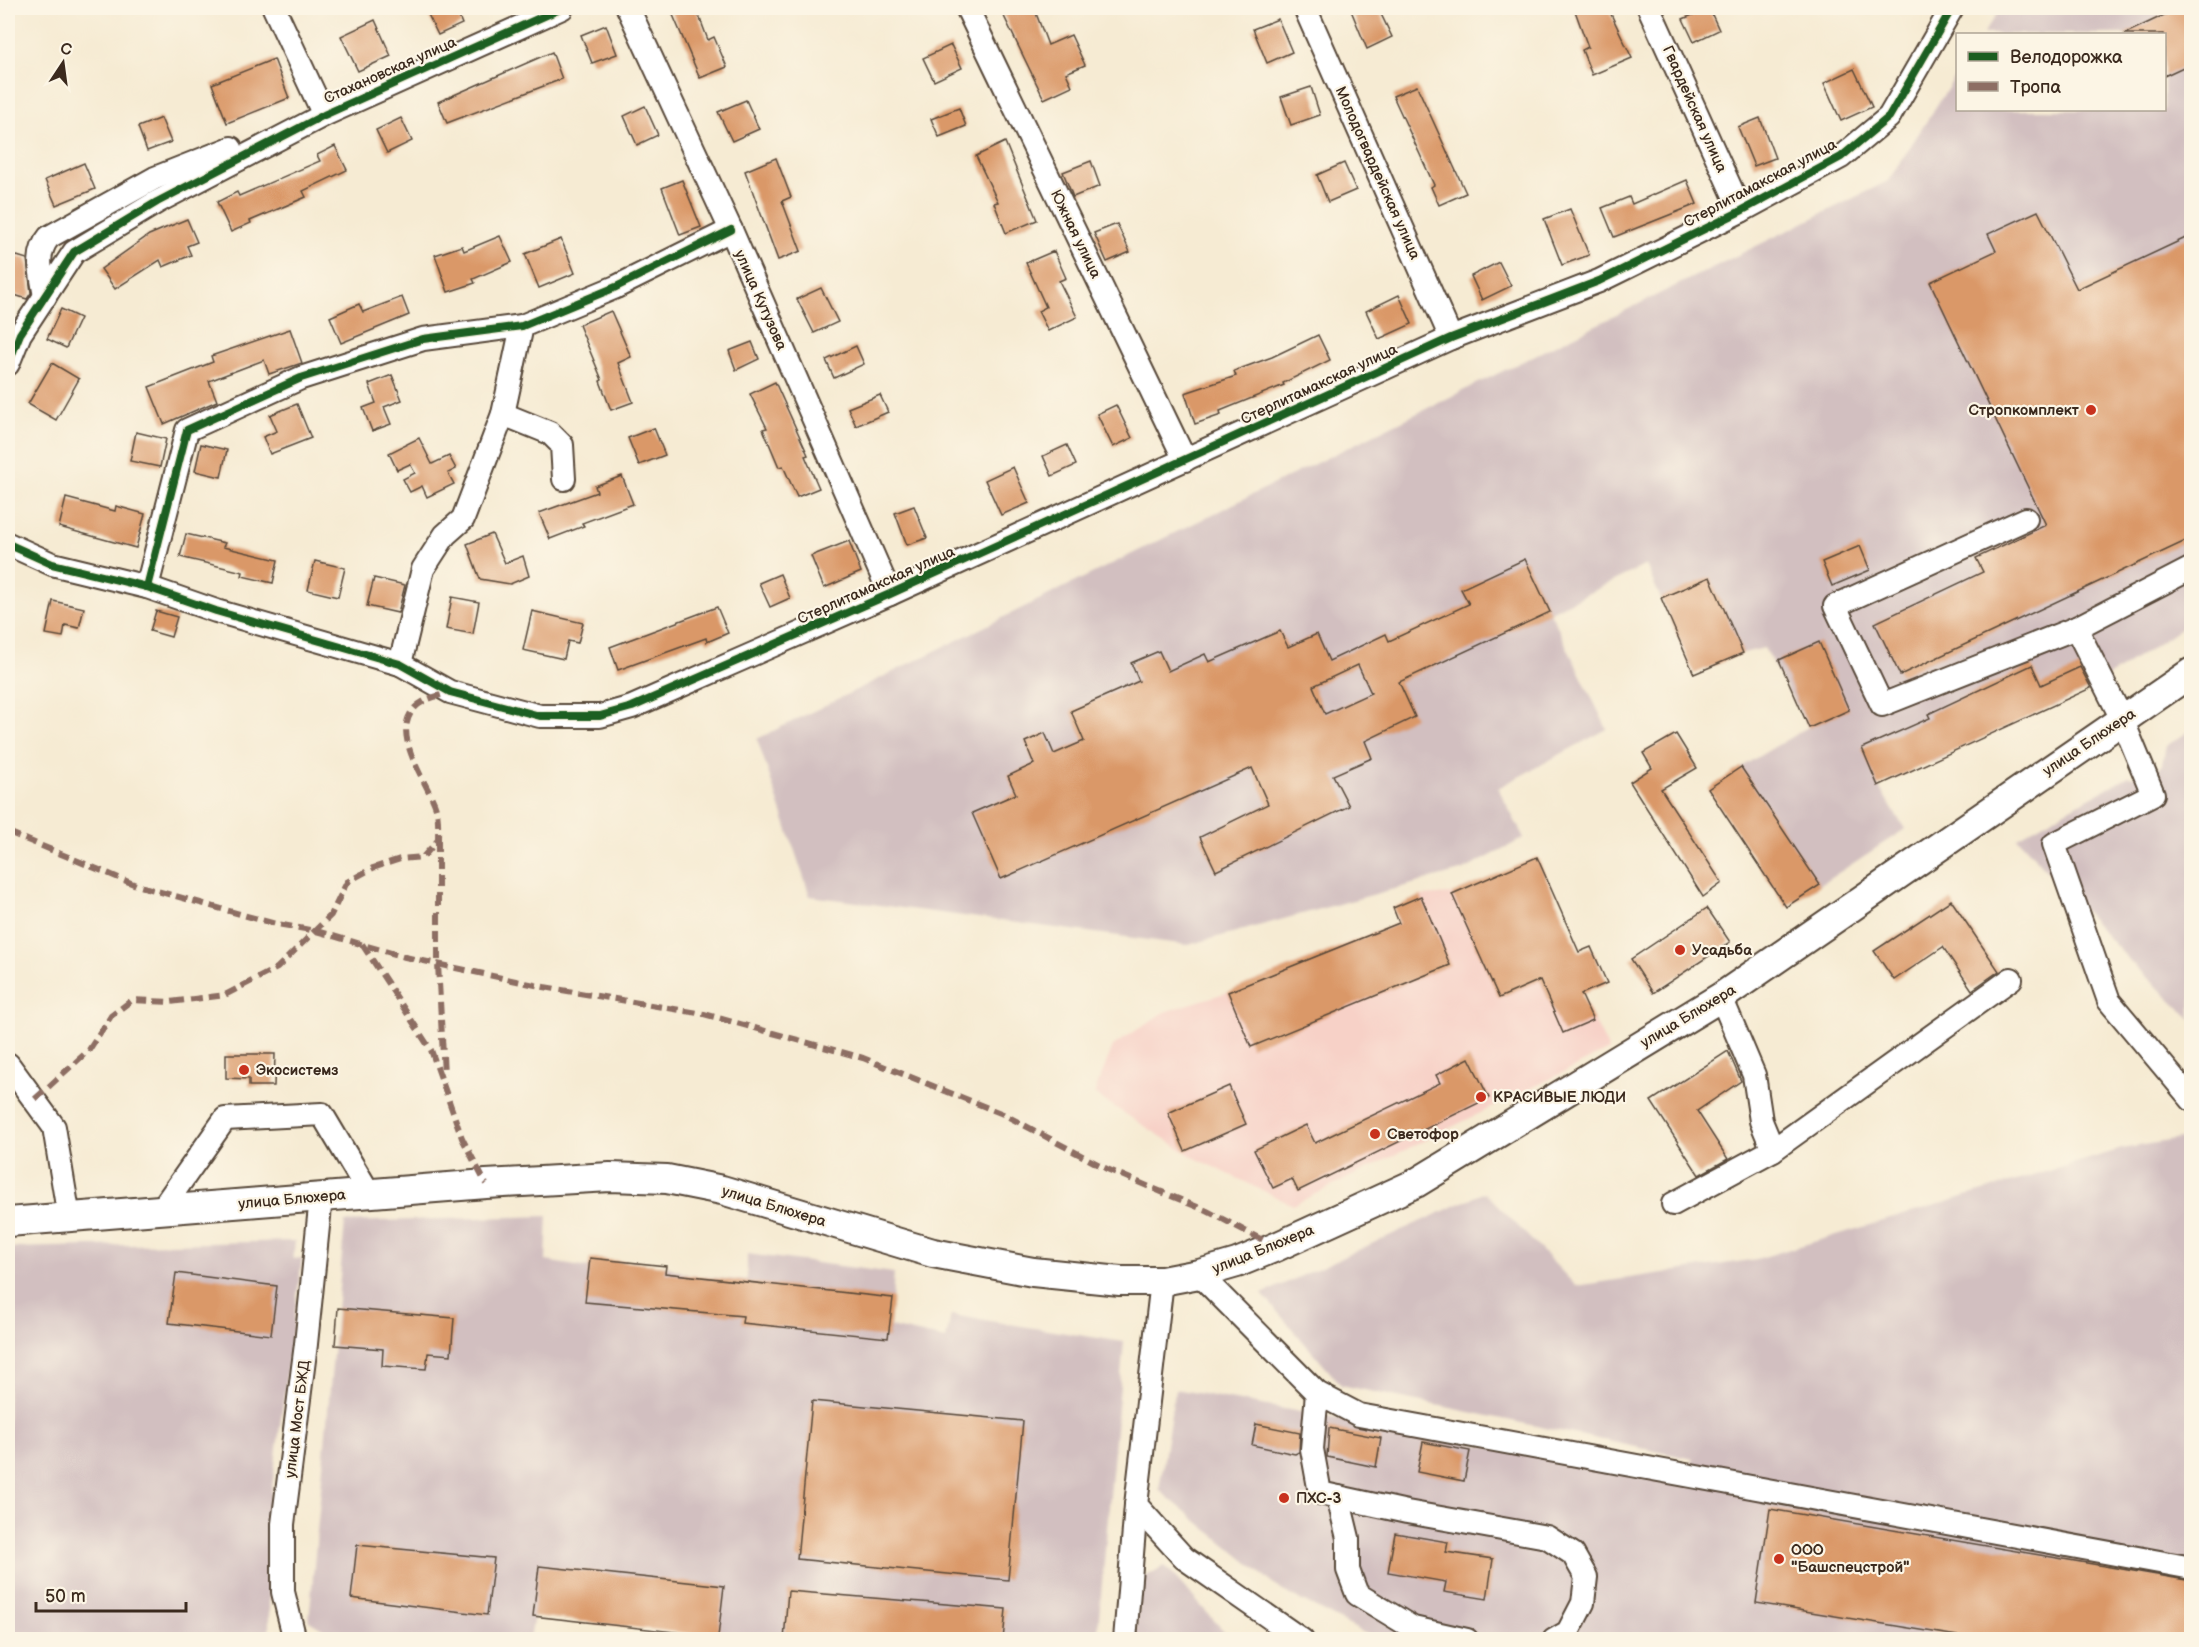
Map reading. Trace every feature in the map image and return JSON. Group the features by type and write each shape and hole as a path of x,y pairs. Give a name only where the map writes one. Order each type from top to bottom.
{"main road":[{"name":"улица Блюхера","path":"8,1222 369,1193 610,1177 667,1179 722,1190 933,1253 1033,1272 1120,1281 1162,1281 1199,1274 1247,1259 1416,1183 1721,997 2192,672"}],"street":[{"path":"274,8 324,114"},
{"name":"Стахановская улица","path":"8,364 20,334 75,252 231,162 324,114 562,8"},
{"name":"улица Кутузова","path":"628,8 731,230 890,594"},
{"name":"Южная улица","path":"967,8 1185,460"},
{"name":"Молодогвардейская улица","path":"1305,8 1451,338"},
{"name":"Гвардейская улица","path":"1649,8 1741,211"},
{"name":"Стерлитамакская улица","path":"8,544 52,564 147,587 216,611 400,664 450,692 540,716 600,716 632,707 890,594 1451,338 1599,281 1741,211 1840,157 1889,117 1952,8"},
{"path":"45,297 39,263 42,246 49,237 155,178 238,146 295,129"},
{"path":"147,587 187,430 301,378 423,339 522,326 616,286 731,230"},
{"path":"400,664 423,569 445,535 463,519 503,414 522,326"},
{"path":"503,414 549,433 562,445 564,479"},
{"path":"2026,519 1835,606 1882,705 2076,628 2192,568"},
{"path":"2076,628 2122,719 2153,794 2054,844 2109,1001 2192,1100"},
{"path":"1674,1204 1773,1150 2011,979"},
{"path":"1721,997 1754,1075 1761,1121 1773,1150"},
{"path":"8,1064 54,1127 69,1218"},
{"path":"161,1210 225,1119 322,1114 369,1193"},
{"name":"улица Мост БЖД","path":"295,1640 284,1592 283,1524 306,1344 321,1197"},
{"path":"1199,1274 1317,1393 1359,1415 2192,1568"},
{"path":"1125,1640 1136,1505 1162,1281"},
{"path":"1317,1393 1312,1449 1320,1493 1407,1512 1547,1537 1573,1554 1586,1577 1583,1603 1568,1632 1554,1640"},
{"path":"1338,1497 1348,1538 1348,1570 1357,1594 1413,1628 1467,1640"},
{"path":"1136,1505 1184,1558 1302,1640"}],"shaded area":[{"path":"2001,8 2191,8 2191,622 2091,688 2052,707 2032,665 1928,714 1948,756 1931,763 1914,725 1862,747 1878,786 1905,829 1820,885 1741,767 1808,727 1764,648 1743,653 1694,674 1646,565 1550,612 1607,729 1498,788 1524,838 1464,870 1188,945 810,896 757,739 1888,181 1956,76 1956,111 2166,111 2166,33 1984,33"},
{"path":"2191,730 2191,1019 2129,960 2017,838 2129,776 2142,778 2162,765 2166,746"},
{"path":"1537,857 1579,952 1591,947 1607,983 1581,994 1609,1050 1293,1205 1195,1158 1094,1094 1113,1046 1164,1012 1228,992 1398,923 1393,908 1421,896 1452,894"},
{"path":"2191,1137 2191,1639 1376,1639 1281,1590 1159,1490 1175,1389 1686,1483 1693,1459 1341,1385 1262,1294 1485,1192 1576,1286 1757,1259 2122,1149"},
{"path":"548,1216 546,1261 588,1268 590,1258 666,1266 689,1275 747,1281 747,1254 894,1273 890,1327 946,1339 951,1315 1124,1342 1097,1639 718,1640 718,1636 534,1616 530,1639 340,1640 309,1621 345,1222"},
{"path":"295,1241 293,1259 302,1258 270,1502 269,1635 247,1640 8,1640 8,1248"},
{"path":"1165,1566 1232,1639 1135,1640 1140,1579"}],"building":[{"path":"425,8 455,8 462,24 438,35"},
{"path":"670,8 696,8 708,40 714,37 727,67 700,78"},
{"path":"1000,8 1034,8 1048,45 1071,35 1085,65 1066,73 1072,86 1044,99"},
{"path":"1350,8 1378,8 1392,37 1367,49"},
{"path":"1574,8 1608,8 1632,58 1592,75 1582,50 1588,47"},
{"path":"1709,8 1719,30 1694,42 1683,19"},
{"path":"2179,8 2192,8 2192,63 2166,75 2166,33 2126,33"},
{"path":"1278,19 1292,52 1267,63 1253,29"},
{"path":"375,20 391,56 358,71 341,36"},
{"path":"606,25 617,54 592,63 581,35"},
{"path":"951,45 962,68 934,81 923,58"},
{"path":"552,52 562,79 447,123 438,102"},
{"path":"274,59 289,98 227,123 212,84"},
{"path":"1854,69 1872,107 1841,121 1824,83"},
{"path":"1417,86 1466,193 1439,205 1431,187 1434,185 1393,96"},
{"path":"1311,87 1320,115 1291,125 1281,97"},
{"path":"746,100 759,129 732,141 718,112"},
{"path":"645,106 658,135 637,145 624,116"},
{"path":"959,108 966,126 939,137 931,119"},
{"path":"161,118 171,142 147,151 138,127"},
{"path":"401,118 412,141 387,153 376,130"},
{"path":"1760,118 1775,158 1754,166 1738,127"},
{"path":"1005,142 1037,220 1006,233 994,203 998,202 976,156"},
{"path":"335,146 347,170 303,191 306,197 250,221 251,223 231,232 217,202 237,192 239,196 320,161 317,155"},
{"path":"776,158 791,197 782,201 801,251 778,260 745,171"},
{"path":"1091,161 1100,186 1073,197 1063,172"},
{"path":"84,163 95,189 56,205 45,180"},
{"path":"1344,163 1356,190 1328,202 1317,175"},
{"path":"682,180 701,227 680,235 662,188"},
{"path":"1687,180 1697,204 1614,237 1602,208 1629,197 1632,204"},
{"path":"1570,209 1589,255 1562,265 1544,219"},
{"name":"Стропкомплект","path":"2038,211 2077,289 2192,235 2192,538 1900,675 1875,623 1983,572 1976,558 2046,525 1930,282 1996,251 1988,234"},
{"path":"187,219 197,242 187,246 191,255 163,267 160,260 115,289 101,269 149,235"},
{"path":"1117,224 1130,252 1107,262 1094,233"},
{"path":"500,236 512,262 473,279 475,283 448,292 435,255 462,246 464,251"},
{"path":"561,239 575,273 539,288 525,254"},
{"path":"1054,251 1066,278 1059,281 1077,317 1048,331 1038,311 1046,307 1026,263"},
{"path":"17,256 27,259 31,293 27,299 8,293 8,259"},
{"path":"1499,262 1511,286 1482,300 1471,276"},
{"path":"821,288 838,322 814,333 797,299"},
{"path":"1399,295 1412,324 1379,339 1366,311"},
{"path":"402,297 409,315 341,343 330,317 359,304 363,312"},
{"path":"61,309 80,318 66,348 47,339"},
{"path":"611,311 631,357 618,363 633,402 611,410 600,381 602,380 579,325"},
{"path":"290,329 302,363 269,374 264,360 209,381 217,401 164,424 149,387 213,362 211,356"},
{"path":"1318,335 1330,360 1283,383 1284,385 1220,411 1221,415 1195,424 1185,393 1236,376 1234,371 1272,357"},
{"path":"752,342 759,359 736,370 729,351"},
{"path":"856,346 864,364 834,378 826,360"},
{"path":"52,363 79,379 56,420 28,404"},
{"path":"392,375 402,400 384,407 391,424 372,431 363,408 376,403 369,384"},
{"path":"775,382 808,455 805,456 819,488 797,497 783,466 779,467 763,429 767,428 750,394"},
{"path":"880,395 888,412 856,426 848,408"},
{"path":"297,404 311,438 270,454 263,437 277,431 270,415"},
{"path":"1116,405 1132,438 1113,447 1097,414"},
{"path":"654,428 665,455 639,465 628,438"},
{"path":"136,432 166,439 160,467 130,461"},
{"path":"419,438 432,464 449,456 456,469 448,473 454,484 427,497 422,486 410,492 403,479 415,473 410,464 397,470 389,453"},
{"path":"201,444 227,450 221,477 195,471"},
{"path":"1067,445 1076,465 1052,476 1043,456"},
{"path":"1013,467 1029,503 1001,515 985,480"},
{"path":"622,476 633,504 582,523 584,526 550,539 539,513 597,492 595,486"},
{"path":"66,498 115,511 116,506 145,514 136,548 59,527"},
{"path":"914,506 927,538 907,545 895,513"},
{"path":"186,534 225,543 223,547 278,560 273,583 242,576 243,572 180,557"},
{"path":"492,534 505,563 523,556 529,576 510,584 480,579 467,544"},
{"path":"849,541 861,572 824,588 811,556"},
{"path":"1860,546 1870,570 1832,586 1822,562"},
{"path":"1525,559 1550,612 1399,682 1415,717 1365,741 1372,758 1333,775 1349,806 1216,871 1200,837 1268,804 1252,768 1001,879 972,813 1016,794 1008,776 1034,764 1025,742 1045,733 1054,754 1084,741 1071,711 1139,681 1131,663 1159,651 1168,671 1205,654 1209,662 1280,631 1288,647 1317,634 1329,661 1386,634 1389,641 1469,604 1461,589","holes":["1358,665 1371,693 1325,714 1313,686"]},
{"path":"315,561 345,568 338,597 308,590"},
{"path":"780,574 790,598 770,607 759,583"},
{"path":"1710,577 1743,653 1694,674 1661,598"},
{"path":"374,578 405,585 398,613 367,606"},
{"path":"452,597 479,602 473,634 446,629"},
{"path":"53,601 84,608 79,628 65,625 63,637 46,634"},
{"path":"717,607 728,633 707,642 706,638 618,670 610,647"},
{"path":"156,611 177,617 171,637 150,631"},
{"path":"532,611 583,623 578,643 568,641 564,659 523,650"},
{"path":"1819,642 1849,710 1809,728 1779,660"},
{"path":"2032,665 2041,685 2080,667 2091,688 1878,786 1862,748 1930,718 1928,714"},
{"name":"Усадьба","path":"1676,734 1697,768 1661,789 1722,883 1703,897 1630,782 1652,768 1643,753"},
{"path":"1741,767 1820,885 1786,907 1708,789"},
{"path":"1537,857 1579,952 1591,947 1607,983 1581,994 1593,1020 1563,1033 1540,980 1499,998 1452,894"},
{"path":"1421,896 1450,965 1251,1047 1228,992 1399,923 1393,908"},
{"path":"1951,900 1999,971 1972,990 1943,947 1894,980 1874,951"},
{"name":"Усадьба","path":"1707,908 1730,942 1653,993 1631,959"},
{"path":"1728,1051 1741,1081 1697,1111 1728,1159 1699,1175 1651,1101"},
{"path":"226,1054 275,1054 274,1086 249,1086 249,1079 226,1078"},
{"name":"Светофор","path":"1469,1058 1489,1098 1298,1191 1292,1179 1273,1188 1254,1150 1306,1125 1315,1143 1440,1083 1436,1075"},
{"path":"1229,1086 1246,1124 1185,1151 1168,1113"},
{"path":"590,1258 666,1266 665,1273 893,1298 888,1338 742,1323 743,1316 585,1302"},
{"path":"176,1273 277,1286 271,1335 169,1323"},
{"path":"338,1308 454,1318 451,1355 428,1353 426,1369 382,1366 383,1349 335,1345"},
{"path":"812,1401 1023,1421 1008,1580 797,1559"},
{"path":"1256,1424 1300,1433 1299,1452 1295,1454 1252,1445"},
{"path":"1329,1428 1381,1438 1376,1467 1327,1457"},
{"path":"1423,1442 1470,1451 1464,1481 1417,1472"},
{"path":"1770,1509 2192,1581 2190,1640 1982,1640 1756,1603"},
{"path":"1395,1533 1448,1542 1446,1552 1493,1559 1487,1599 1444,1592 1446,1582 1388,1572"},
{"path":"357,1545 494,1558 487,1615 351,1598"},
{"path":"539,1566 724,1586 718,1637 533,1616"},
{"path":"788,1591 1006,1609 1003,1640 784,1640"}],"marked path":[{"path":"35,1099 89,1050 111,1016 132,1000 170,1002 225,995 277,968 331,915 347,882 373,868 400,859 423,857 438,840 438,816 408,746 407,721 420,703 450,692"},
{"path":"8,832 136,885 272,923 316,931 405,957 544,987 704,1014 863,1058 1003,1114 1107,1169 1207,1211 1276,1247"},
{"path":"438,840 438,964 444,1074"},
{"path":"362,944 431,1050 462,1138 486,1184"}],"cycle path":[{"path":"8,364 20,334 74,252 157,202 324,115 562,8"},
{"path":"8,544 52,564 147,587 216,611 400,664 450,692 540,716 600,716 632,707 890,594 1451,338 1599,281 1741,211 1841,157 1889,117 1952,8"},
{"path":"147,587 187,430 301,378 423,339 522,326 616,287 731,230"}],"place":[{"name":"Стропкомплект","path":"2091,410"},
{"name":"Усадьба","path":"1680,950"},
{"name":"Экосистемз","path":"244,1070"},
{"name":"КРАСИВЫЕ ЛЮДИ","path":"1481,1097"},
{"name":"Светофор","path":"1375,1134"},
{"name":"ПХС-3","path":"1284,1498"},
{"name":"ООО \"Башспецстрой\"","path":"1779,1559"}]}
